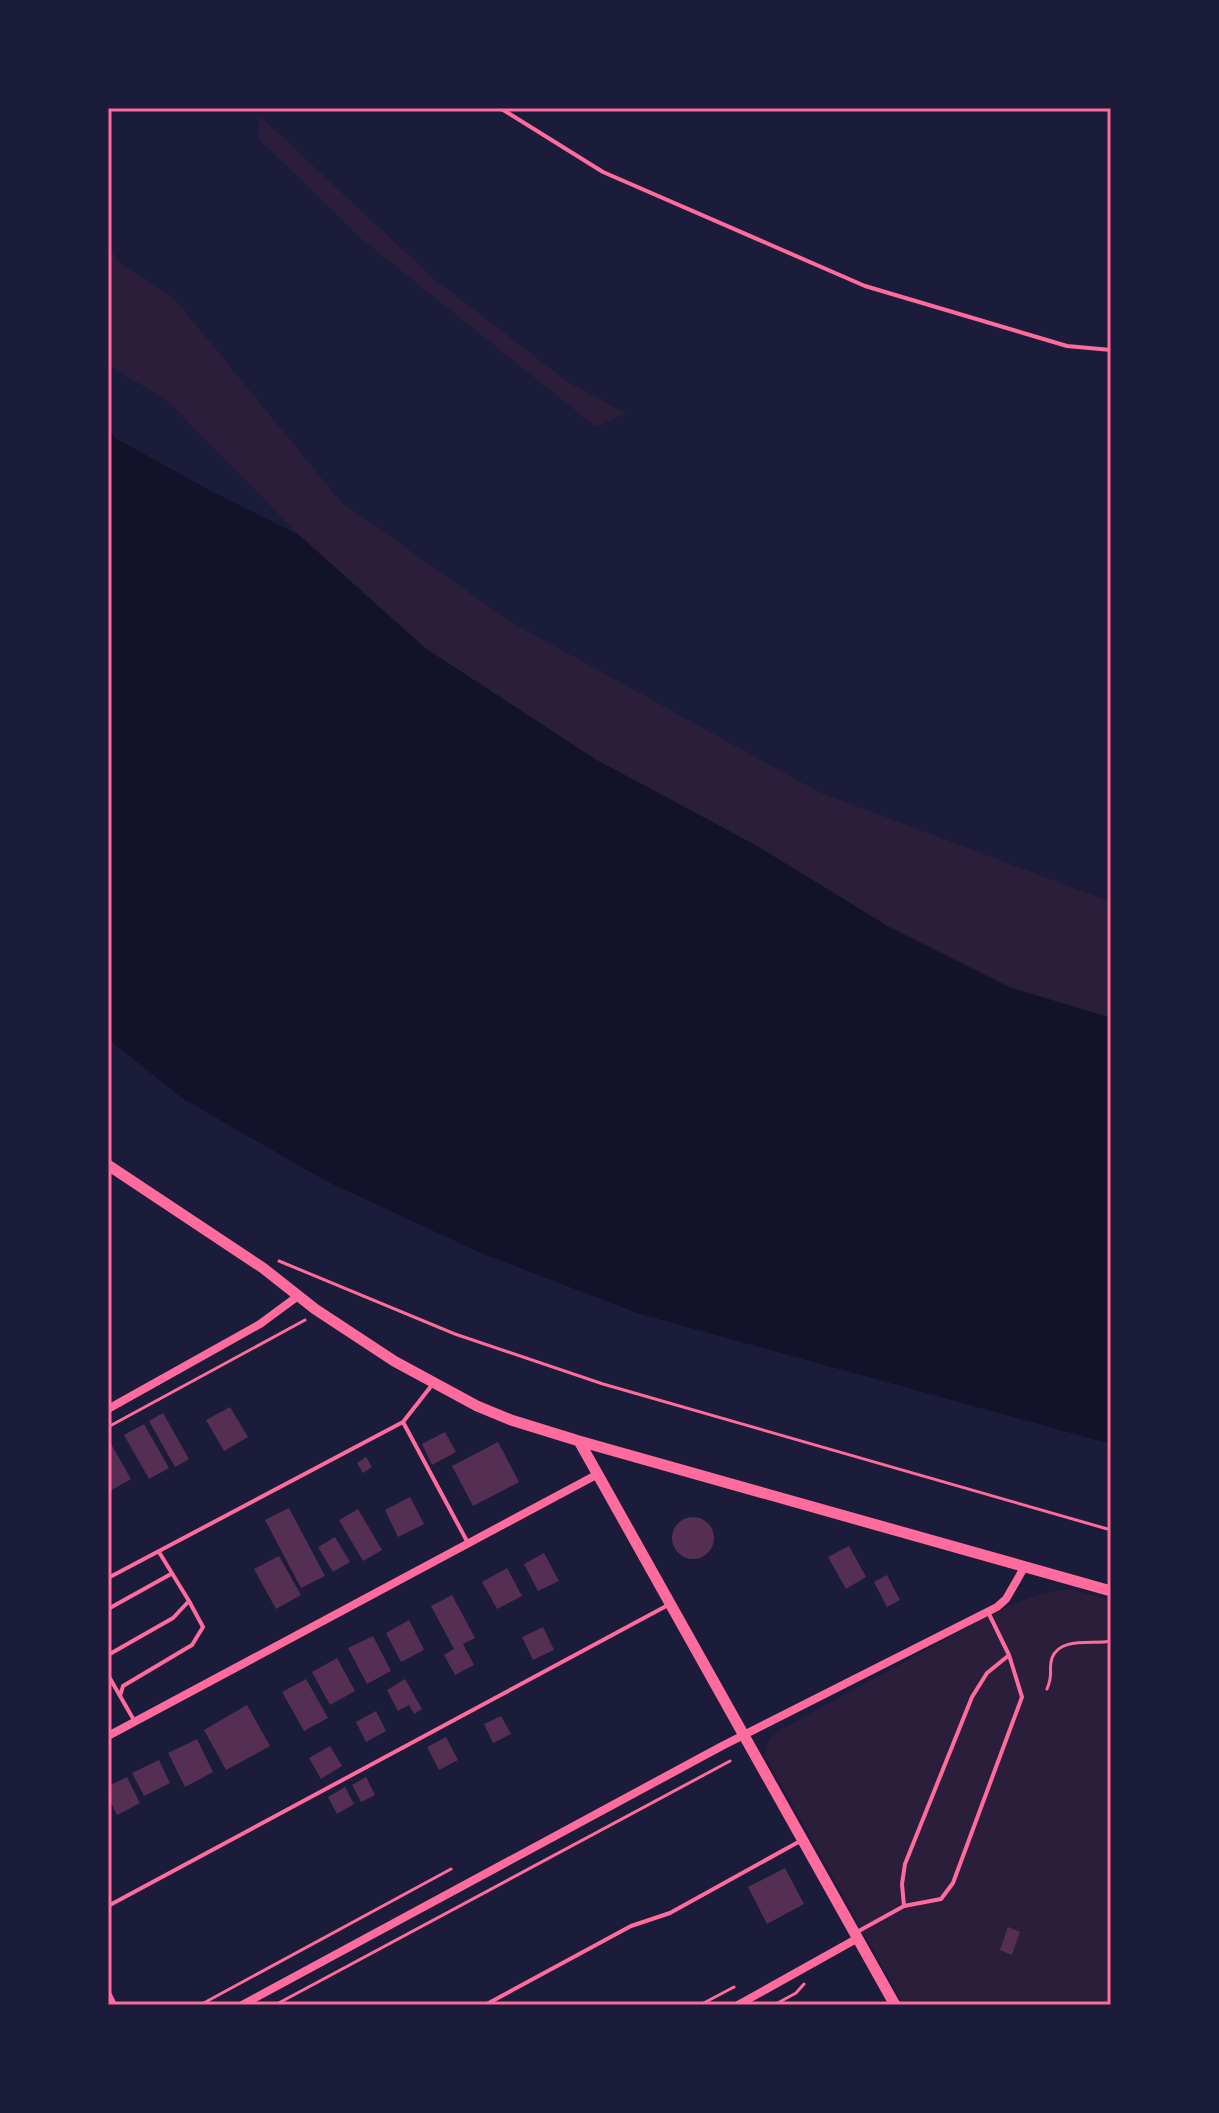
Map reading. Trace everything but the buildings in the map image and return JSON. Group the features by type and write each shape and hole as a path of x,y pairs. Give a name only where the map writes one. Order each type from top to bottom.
{"street":[{"path":"108,1165 263,1268 298,1296 394,1361 477,1406 579,1441 1111,1591"},
{"path":"108,1409 260,1324 298,1296"},
{"path":"579,1441 895,2005"},
{"path":"108,1736 598,1474"},
{"path":"242,2005 745,1736 988,1612 1006,1599 1025,1566"},
{"path":"738,2005 856,1935"},
{"path":"108,1995 113,2005"}],"lane":[{"path":"500,108 603,172 865,286 1067,346 1111,350"},
{"path":"108,1578 403,1422 433,1383"},
{"path":"403,1422 469,1543"},
{"path":"120,1696 123,1686 192,1645 203,1627 159,1552"},
{"path":"108,1609 171,1574"},
{"path":"108,1655 173,1618 189,1601"},
{"path":"108,1906 670,1604"},
{"path":"856,1935 904,1906 941,1899 953,1883 1022,1697 1009,1655 988,1612"},
{"path":"904,1906 902,1884 905,1864 972,1697 987,1673 1009,1655"},
{"path":"108,1675 135,1722"},
{"path":"485,2005 631,1926 670,1913 802,1839"}],"path":[{"path":"276,1260 455,1334 528,1360 1111,1530"},
{"path":"108,1427 306,1319"},
{"path":"1047,1689 1053,1676 1050,1662 1053,1654 1082,1641 1094,1644 1111,1641"},
{"path":"275,2005 730,1761"},
{"path":"200,2005 451,1869"},
{"path":"774,2005 796,1993 808,1980"},
{"path":"700,2005 734,1987"}],"shaded area":[{"path":"260,116 433,278 568,382 626,413 596,427 358,236 258,138"},
{"path":"108,245 120,264 173,297 341,502 511,622 819,792 1111,902 1111,1018 1009,987 889,927 757,846 595,759 425,648 299,535 168,401 108,365"},
{"path":"108,428 115,438 299,535 425,648 595,759 757,846 889,927 1009,987 1111,1018 1111,1444 640,1314 481,1253 326,1181 182,1098 108,1039"},
{"path":"1071,1589 1111,1601 1111,2005 904,2005 765,1756 769,1739 778,1731 998,1611 1034,1597"}]}
